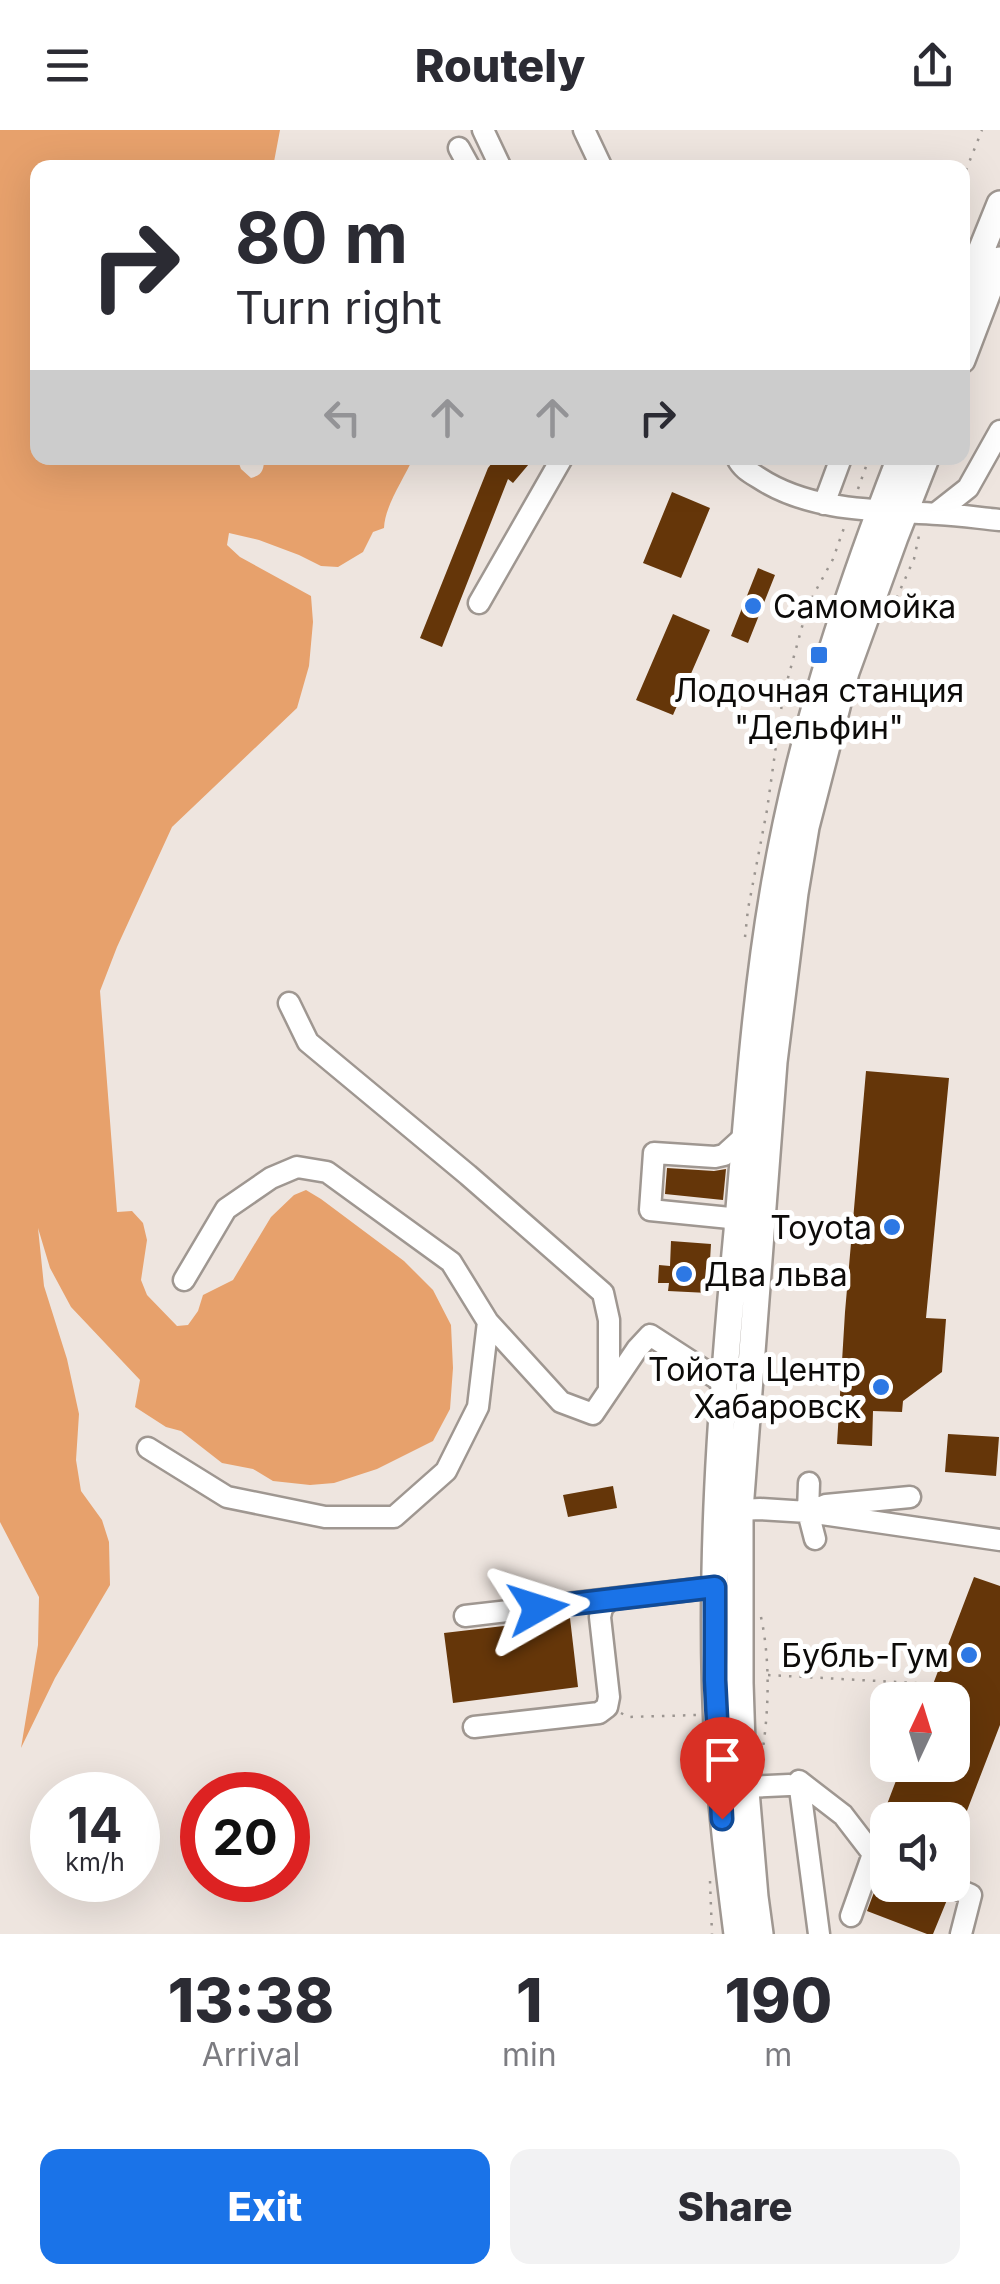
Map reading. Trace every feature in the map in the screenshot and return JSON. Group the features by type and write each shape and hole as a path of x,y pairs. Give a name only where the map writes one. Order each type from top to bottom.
{"main road":[{"path":"970,278 1000,204"},
{"path":"970,329 994,294 1000,260"},
{"path":"760,1934 745,1787 740,1683 740,1510 774,1062 806,826 892,512 899,465"},
{"path":"737,1934 722,1819 718,1745 716,1524 724,1383 766,934 792,793 838,625 892,512 922,465"}],"street":[{"path":"482,130 496,160"},
{"path":"584,130 598,160"},
{"path":"459,148 466,160"},
{"path":"935,514 968,488 1000,430"},
{"path":"479,603 558,465"},
{"path":"743,465 779,492 824,504 1000,520"},
{"path":"824,504 838,465"},
{"path":"289,1003 308,1042 603,1294 609,1320 609,1392"},
{"path":"737,1230 730,1218 650,1210 654,1153 715,1157 724,1155 746,1134"},
{"path":"184,1280 226,1209 271,1178 297,1167 327,1172 451,1262 488,1322 560,1402 593,1414 650,1335 724,1383"},
{"path":"148,1448 227,1497 325,1517 394,1516 446,1471 478,1407 488,1322"},
{"path":"809,1483 808,1512 815,1539"},
{"path":"808,1512 826,1505 910,1497"},
{"path":"740,1510 808,1512 1000,1540"},
{"path":"465,1616 715,1587"},
{"path":"474,1727 599,1713 607,1708 600,1618 602,1608 610,1600"},
{"path":"745,1787 794,1783 844,1816 870,1846"},
{"path":"794,1783 819,1934"},
{"path":"851,1916 870,1877"},
{"path":"961,1934 969,1902"}],"path":[{"path":"970,160 982,130"},
{"path":"882,625 893,611 914,558 919,532 935,514"},
{"path":"764,1744 768,1718 765,1638"},
{"path":"766,1675 896,1682"},
{"path":"607,1708 628,1716 698,1714 700,1720"},
{"path":"710,1866 712,1934"}],"shaded area":[{"path":"0,130 280,130 274,160 30,160 30,465 240,465 251,478 264,465 409,465 391,501 384,528 373,532 363,552 338,567 321,566 259,540 229,533 227,545 240,557 311,596 309,666 297,708 172,827 100,991 117,1212 132,1211 143,1223 147,1240 141,1280 147,1295 177,1326 188,1325 203,1295 233,1280 271,1217 294,1195 306,1190 404,1261 433,1290 451,1325 450,1409 433,1441 377,1469 334,1483 273,1481 253,1469 222,1463 181,1431 166,1427 135,1407 140,1380 71,1307 50,1268 38,1228 44,1286 79,1414 76,1460 81,1491 102,1520 109,1542 110,1585 55,1678 21,1748 38,1645 39,1597 0,1522"}],"building":[{"path":"528,465 513,483 508,479 442,647 420,638 488,468"},
{"path":"672,492 710,508 681,578 643,563"},
{"name":"Самомойка","path":"758,568 775,575 748,643 731,636"},
{"path":"673,614 710,630 673,715 636,700"},
{"path":"866,1071 949,1078 926,1318 946,1319 942,1372 903,1401 902,1412 873,1411 872,1446 837,1444"},
{"path":"667,1168 726,1169 723,1200 665,1194"},
{"name":"Два льва","path":"671,1241 711,1244 708,1293 668,1291 669,1283 658,1283 659,1265 670,1266"},
{"path":"948,1434 999,1437 996,1476 945,1472"},
{"path":"613,1486 617,1508 568,1517 563,1495"},
{"path":"974,1577 1000,1586 1000,1725 970,1803 888,1802 896,1782 970,1782 970,1682 934,1682"},
{"path":"570,1618 578,1687 453,1703 444,1633"},
{"path":"870,1902 946,1902 933,1934 867,1911"}],"place":[{"name":"Самомойка","path":"753,606"},
{"name":"Лодочная станция \"Дельфин\"","path":"819,655"},
{"name":"Toyota","path":"892,1227"},
{"name":"Два льва","path":"684,1274"},
{"name":"Тойота Центр Хабаровск","path":"881,1387"},
{"name":"Бубль-Гум","path":"969,1655"}],"route":[{"path":"538,1608 715,1587 722,1819"}]}
